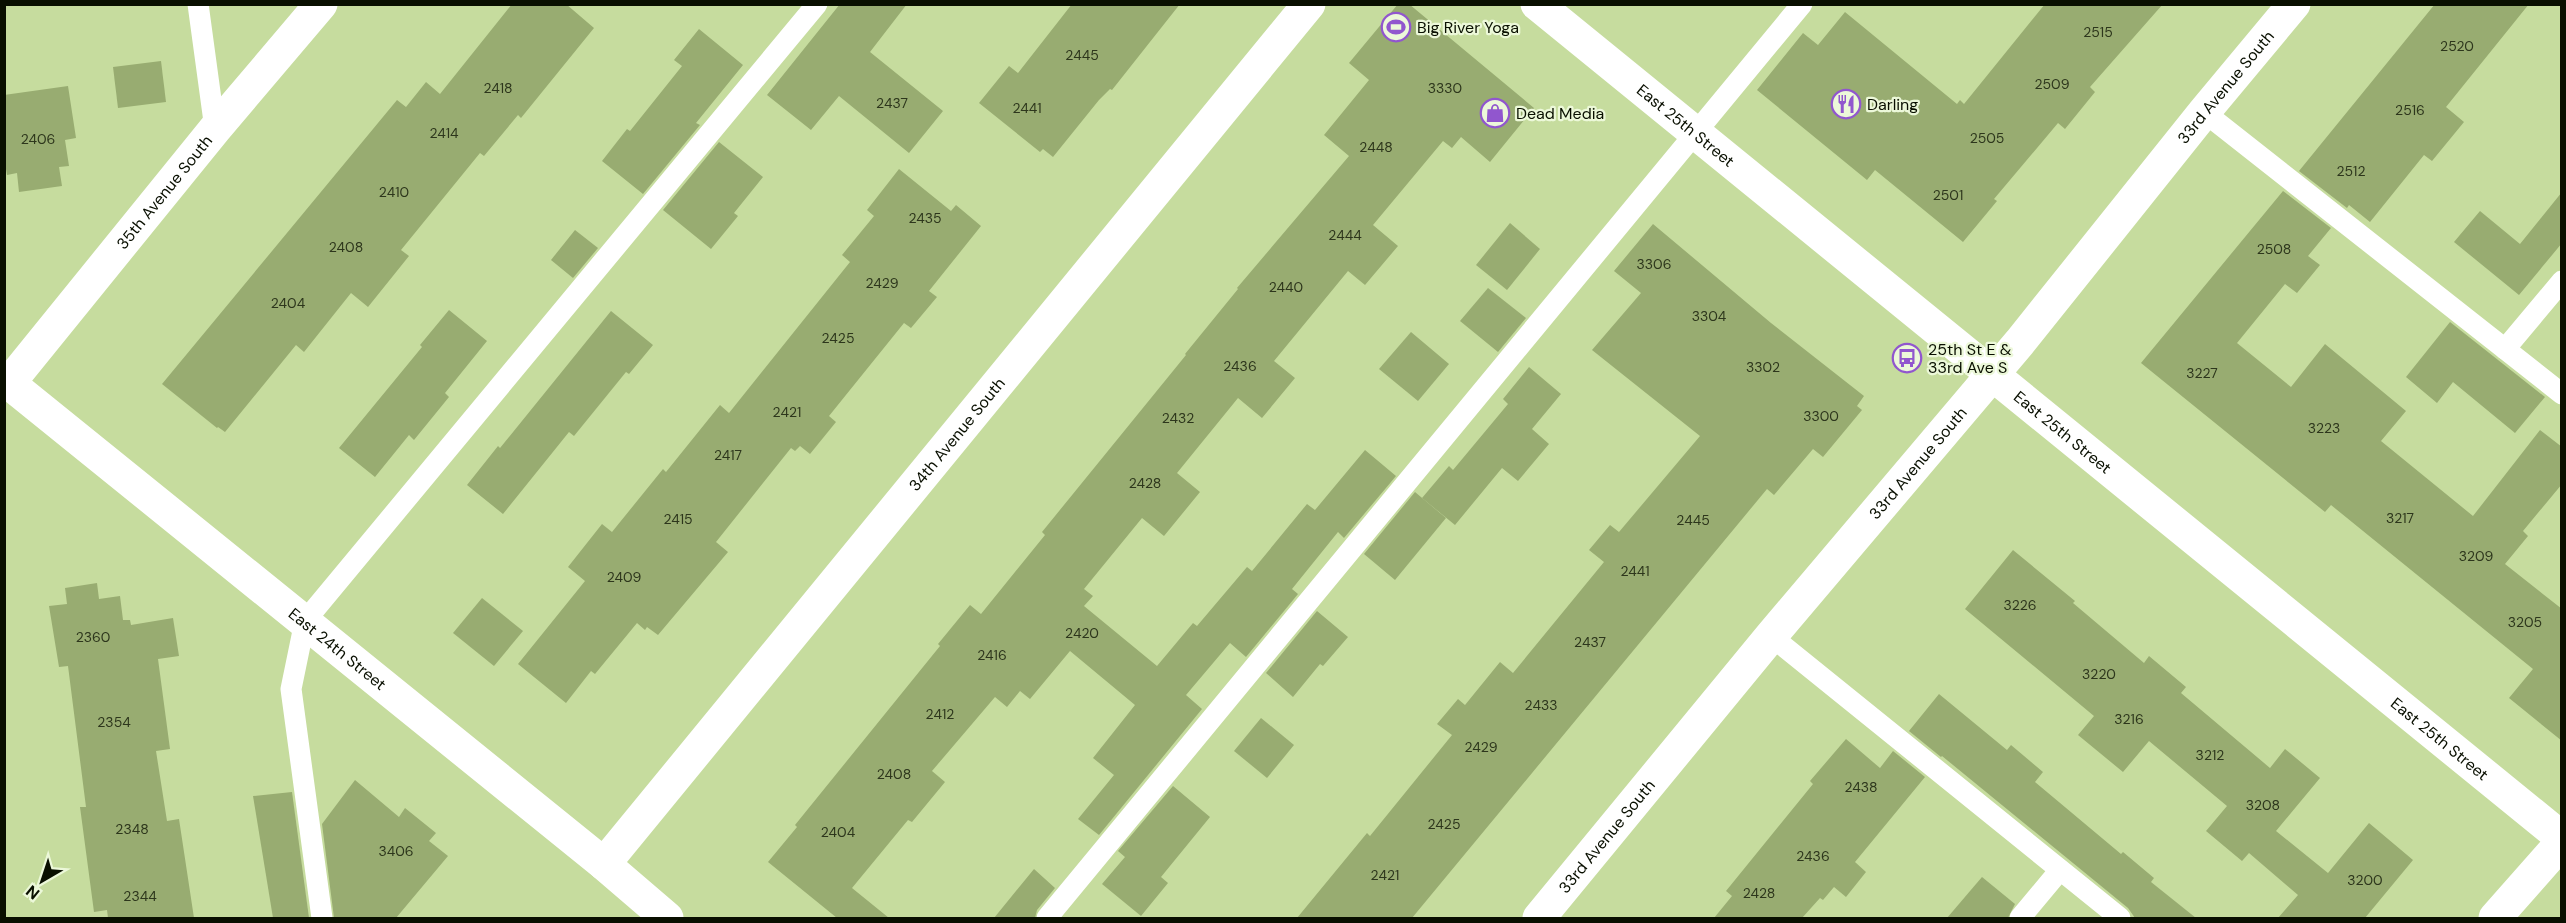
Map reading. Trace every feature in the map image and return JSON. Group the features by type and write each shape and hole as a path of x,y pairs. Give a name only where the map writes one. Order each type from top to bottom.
{"street":[{"name":"35th Avenue South","path":"7,382 321,4"},
{"name":"34th Avenue South","path":"604,864 1309,4"},
{"name":"East 25th Street","path":"1537,4 2562,840"},
{"name":"33rd Avenue South","path":"1539,918 1771,636 1992,375 2294,4"},
{"name":"East 24th Street","path":"7,382 604,864 654,913"},
{"path":"2495,918 2562,840"}],"lane":[{"path":"198,4 215,129"},
{"path":"322,918 291,689 305,621 817,4"},
{"path":"1047,918 1802,4"},
{"path":"2205,112 2562,394"},
{"path":"2505,349 2562,281"},
{"path":"1771,636 2120,918"},
{"path":"2020,918 2060,870"}],"building":[{"path":"512,4 566,4 594,28 521,118 518,115 484,156 480,153 401,250 409,256 368,307 351,293 304,352 296,345 225,432 162,384 397,100 406,107 426,82 440,94"},
{"path":"840,4 907,4 870,52 943,111 909,153 839,96 811,130 767,95"},
{"path":"1072,4 1180,4 1112,90 1110,89 1099,100 1053,157 1043,149 1040,152 979,103 1009,66 1018,73"},
{"path":"1398,4 1409,4 1534,108 1490,162 1461,137 1452,148 1443,141 1373,225 1398,246 1365,285 1348,271 1274,361 1295,378 1262,418 1238,398 1177,473 1200,492 1164,536 1142,518 1084,589 1093,596 1084,606 1157,666 1193,623 1197,626 1247,567 1252,571 1307,504 1315,510 1365,450 1396,476 1344,538 1338,532 1292,589 1298,594 1246,657 1230,643 1186,695 1202,709 1099,835 1078,819 1114,775 1093,758 1135,705 1070,651 1030,699 1020,691 1007,707 995,697 932,771 945,782 912,822 908,820 852,888 889,918 837,918 768,862 970,605 981,614 1045,535 1042,532 1186,355 1237,288 1349,156 1324,135 1369,80 1349,63"},
{"path":"2045,4 2163,4 2090,87 2095,92 2065,129 2058,123 1994,199 1997,201 1963,242 1875,170 1867,180 1757,90 1803,33 1818,45 1845,12 1957,104 1960,100 1964,104"},
{"path":"2435,4 2529,4 2446,107 2464,122 2432,161 2424,155 2370,222 2349,205 2347,208 2299,171"},
{"path":"699,29 743,65 696,123 700,125 643,194 602,161 627,129 630,131 682,66 674,60"},
{"path":"161,61 166,102 118,108 113,67"},
{"path":"68,86 76,138 65,140 69,166 59,167 62,186 19,192 17,173 7,175 4,157 4,95"},
{"path":"719,142 763,177 734,213 738,216 711,249 663,210"},
{"path":"899,169 951,211 956,205 981,226 929,291 937,297 911,328 904,323 829,416 836,422 810,454 800,446 795,451 791,448 716,542 728,552 658,635 647,627 645,630 637,623 595,674 591,671 566,703 518,664 585,581 568,567 602,524 612,532 663,469 666,472 720,405 729,413 850,262 842,255 874,216 867,210"},
{"path":"2283,191 2331,228 2308,256 2320,265 2297,293 2285,284 2237,343 2291,387 2325,344 2406,411 2381,441 2473,516 2540,430 2562,447 2562,484 2523,531 2528,536 2505,564 2562,609 2562,741 2509,698 2533,669 2331,505 2325,512 2141,363"},
{"path":"2562,192 2562,243 2519,295 2454,242 2480,211 2520,244"},
{"path":"1510,223 1540,249 1507,290 1476,265"},
{"path":"1653,224 1771,323 1864,396 1857,406 1862,410 1823,457 1813,449 1774,495 1767,489 1412,918 1297,918 1367,833 1370,836 1452,735 1437,724 1458,699 1465,705 1500,662 1513,673 1604,562 1589,550 1610,525 1619,532 1700,436 1592,350 1641,293 1614,271"},
{"path":"575,230 598,248 573,278 551,260"},
{"path":"1488,288 1526,318 1498,352 1460,321"},
{"path":"449,310 487,341 445,393 449,397 414,440 409,435 375,477 339,448 422,347 420,345"},
{"path":"611,311 653,345 629,374 626,372 574,436 569,432 503,514 467,485 498,446 500,448"},
{"path":"2450,322 2545,397 2515,433 2453,382 2437,403 2406,377"},
{"path":"1411,332 1449,364 1418,401 1379,369"},
{"path":"1529,367 1561,394 1532,429 1549,444 1518,481 1502,468 1455,525 1422,498 1449,466 1453,470 1508,404 1503,399"},
{"path":"1415,492 1446,518 1395,580 1364,554"},
{"path":"2013,550 2075,601 2073,603 2144,663 2149,656 2186,687 2181,693 2270,768 2285,749 2320,778 2276,831 2328,873 2369,823 2413,860 2365,918 2278,918 2298,895 2249,853 2242,861 2206,831 2227,806 2149,741 2123,772 2078,735 2094,716 1965,609"},
{"path":"97,583 99,599 120,596 123,620 130,620 131,625 173,618 179,656 158,659 170,749 156,751 167,821 179,819 194,918 108,918 107,910 94,912 80,807 86,807 68,666 59,667 49,606 67,604 65,588"},
{"path":"482,598 523,631 494,666 453,633"},
{"path":"1317,611 1348,637 1323,666 1320,664 1293,697 1266,673"},
{"path":"1939,694 2007,750 2011,745 2043,772 2035,782 2121,854 2123,852 2154,878 2151,882 2196,918 2135,918 2128,908 1909,731"},
{"path":"1261,718 1294,745 1267,778 1234,751"},
{"path":"1846,739 1880,768 1893,751 1925,777 1855,862 1866,872 1846,897 1834,887 1823,900 1820,898 1802,918 1714,918 1732,896 1726,891 1813,784 1810,781"},
{"path":"355,780 399,817 405,808 436,833 429,841 448,856 396,918 334,918 322,824"},
{"path":"1173,786 1210,817 1161,877 1168,883 1141,916 1102,884 1125,857 1118,851"},
{"path":"292,792 309,918 273,918 253,796"},
{"path":"1034,869 1055,888 1037,910 1035,918 994,918"},
{"path":"1982,877 2015,904 2008,918 1947,918"}],"place":[{"name":"Big River Yoga","path":"1396,27"},
{"name":"Darling","path":"1846,104"},
{"name":"Dead Media","path":"1495,113"},
{"name":"25th St E & 33rd Ave S","path":"1907,358"}]}
